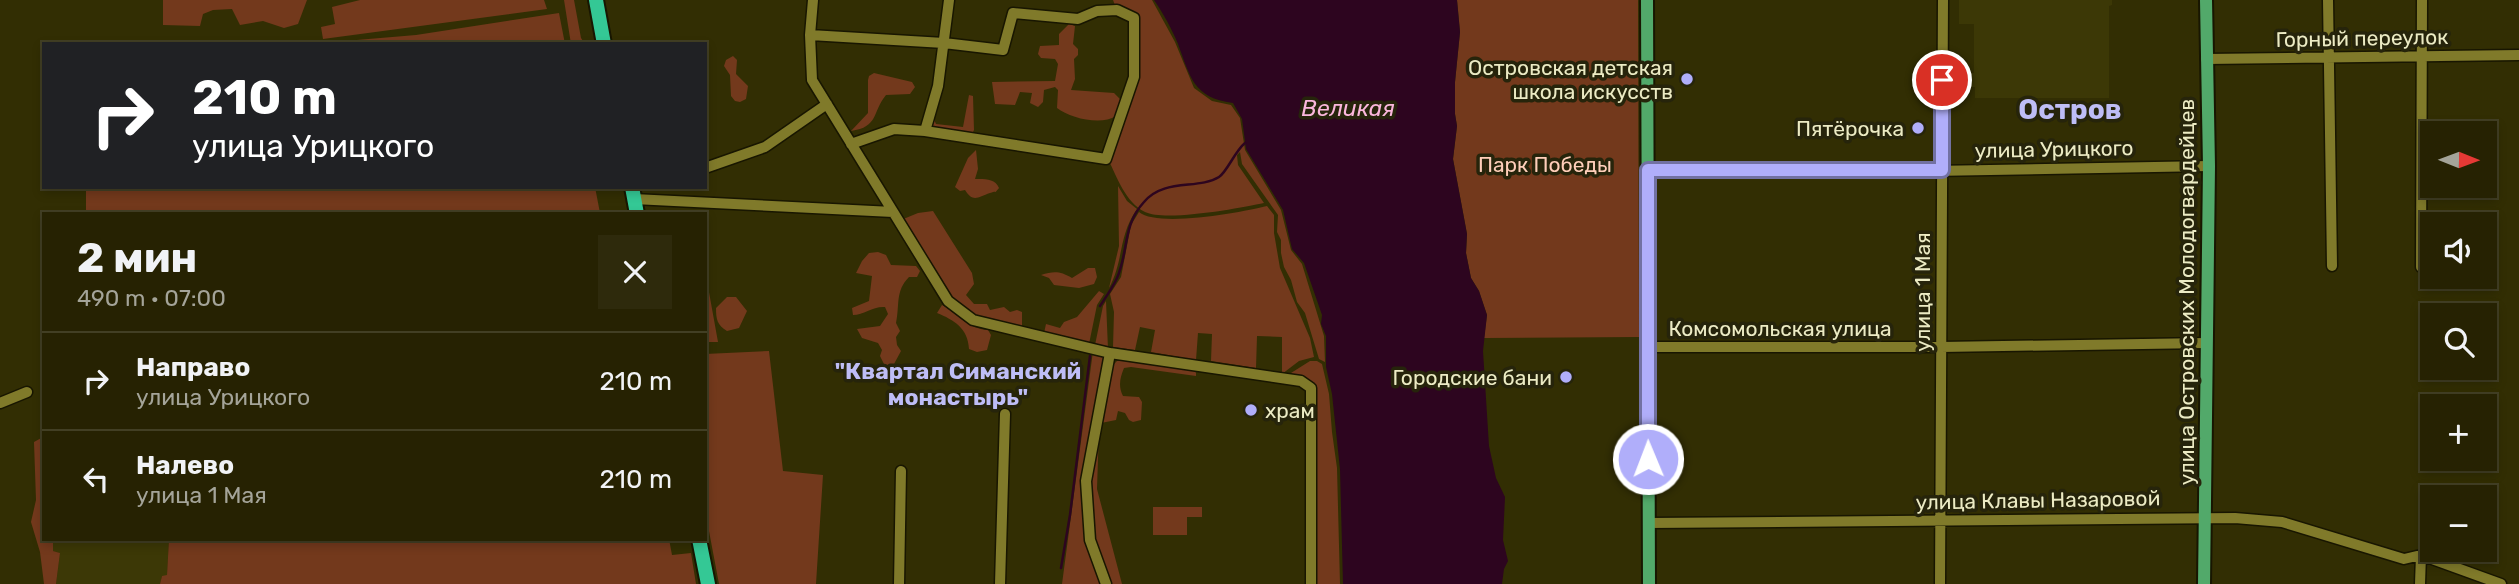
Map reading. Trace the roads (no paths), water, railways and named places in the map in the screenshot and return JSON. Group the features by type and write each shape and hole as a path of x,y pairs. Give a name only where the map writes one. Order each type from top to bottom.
{"highway":[{"path":"596,0 604,42"},
{"path":"699,541 708,584"}],"main road":[{"path":"1647,0 1649,584"},
{"name":"улица Островских Молодогвардейцев","path":"2204,584 2209,166 2206,0"}],"street":[{"path":"813,0 810,35 812,80 948,301 973,320 1111,353 1301,381 1311,388 1311,584"},
{"path":"925,131 938,86 950,0"},
{"name":"улица 1 Мая","path":"1940,584 1943,0"},
{"path":"2328,0 2332,266"},
{"path":"2421,212 2422,0"},
{"path":"810,35 944,43 1003,50 1013,13 1079,19 1097,11 1117,10 1134,18 1133,77 1106,159 925,131 894,129 851,144"},
{"name":"Горный переулок","path":"2206,59 2519,55"},
{"path":"707,167 765,147 827,104"},
{"name":"улица Урицкого","path":"1648,170 2209,166"},
{"path":"634,200 893,212"},
{"name":"Комсомольская улица","path":"1648,347 2206,344"},
{"path":"1106,584 1090,541 1086,481 1111,353"},
{"path":"0,403 27,392"},
{"path":"1000,584 1005,414"},
{"path":"899,584 901,471"},
{"name":"улица Клавы Назаровой","path":"1649,523 1941,522 2204,517 2282,522 2404,559 2420,555"},
{"path":"2420,584 2421,562"},
{"name":"улица Клавы Назаровой","path":"2440,562 2501,584"}],"water":[{"name":"Великая","path":"1154,0 1457,0 1460,32 1455,82 1457,126 1453,159 1467,234 1466,253 1471,278 1479,291 1487,315 1483,351 1489,446 1496,478 1505,497 1503,540 1508,561 1502,584 1343,584 1340,469 1322,315 1304,263 1292,249 1283,210 1246,149 1242,119 1233,103 1209,96 1195,84 1173,33"}],"waterway":[{"path":"1100,306 1117,278 1132,220 1144,202 1161,190 1211,181 1219,177 1245,143"},
{"path":"1061,568 1090,356"}],"place":[{"name":"Островская детская школа искусств","path":"1687,79"},
{"name":"Пятёрочка","path":"1918,128"},
{"name":"Городские бани","path":"1566,377"},
{"name":"храм","path":"1251,410"}],"district":[{"name":"Остров","path":"2070,109"},
{"name":"\"Квартал Симанский монастырь\"","path":"958,384"}],"park label":[{"name":"Парк Победы","path":"1545,164"}]}
